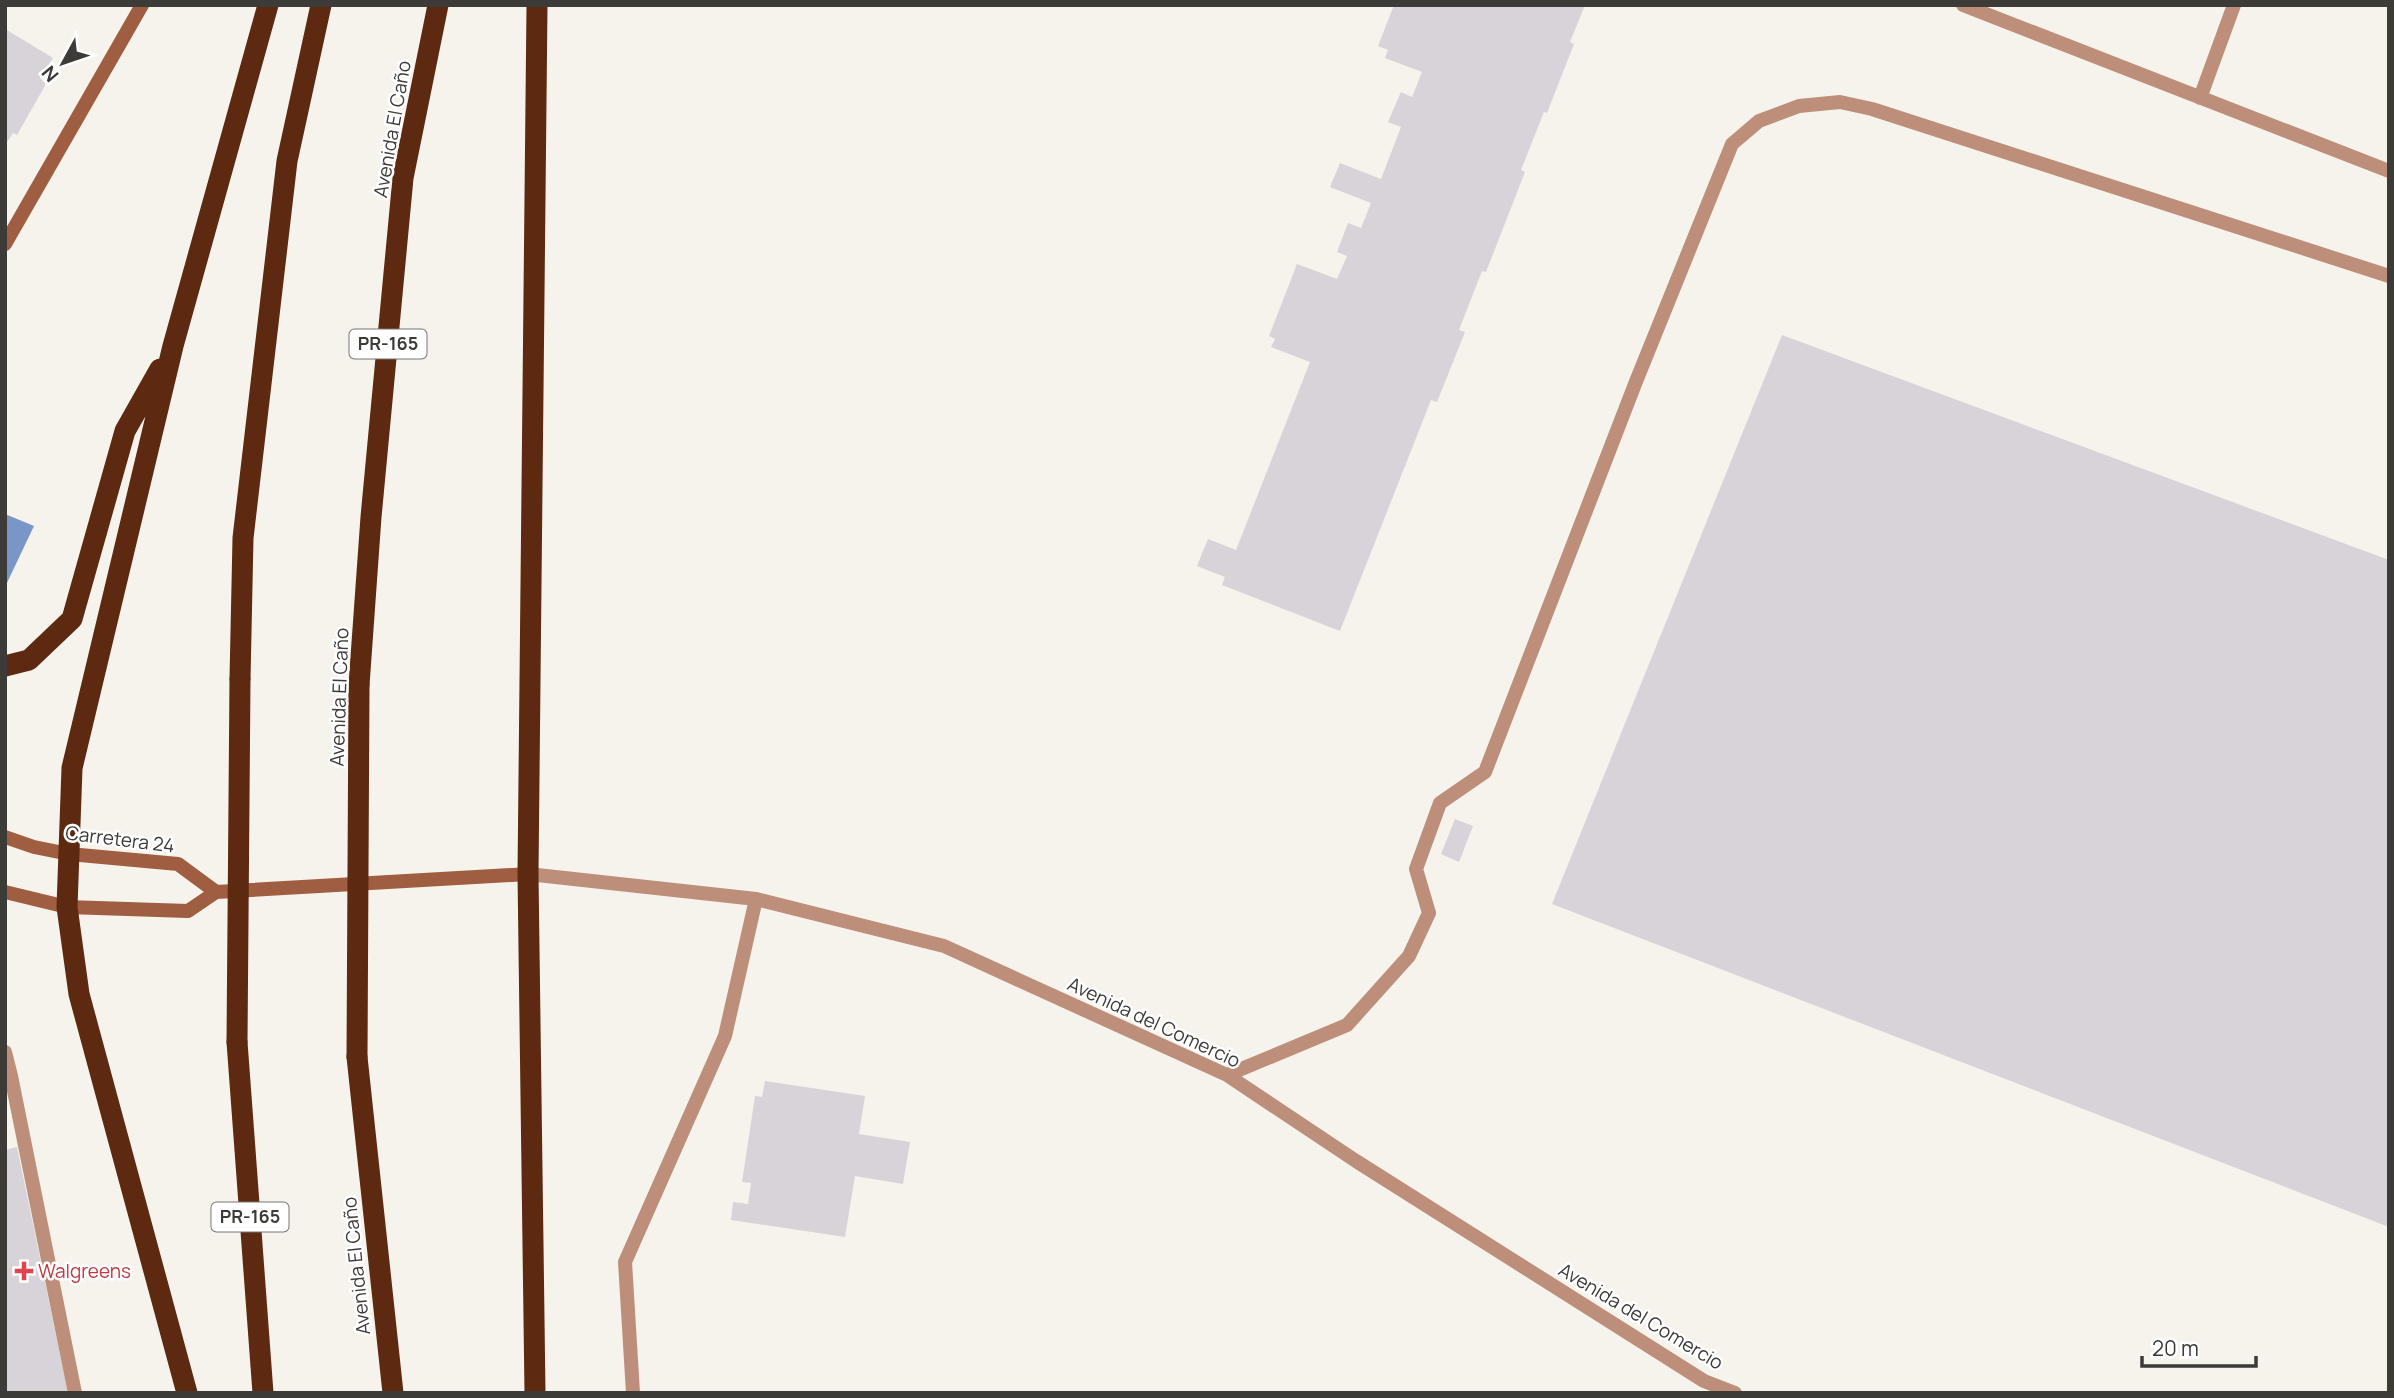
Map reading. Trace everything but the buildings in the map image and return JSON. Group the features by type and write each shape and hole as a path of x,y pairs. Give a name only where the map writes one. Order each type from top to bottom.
{"highway":[{"path":"187,1393 79,994 67,907 72,768 173,346 268,5"},
{"name":"PR-165","path":"263,1393 237,1042 243,538 287,160 321,5"},
{"name":"Avenida El Caño","path":"393,1393 357,1058 359,685 371,517 403,178 438,5"},
{"path":"535,1393 528,874 537,5"},
{"path":"5,666 29,660 72,619 125,431 173,346"}],"main road":[{"path":"5,244 142,5"},
{"name":"Carretera 24","path":"5,837 34,847 69,854 178,864 216,892"},
{"path":"5,892 67,907 188,911 216,892 528,874"}],"street":[{"path":"1963,5 2389,171"},
{"path":"2200,98 2234,5"},
{"path":"1227,1075 1347,1025 1409,956 1429,913 1416,869 1440,803 1485,772 1635,384 1732,144 1759,121 1799,106 1840,102 1872,109 2389,276"},
{"name":"Avenida del Comercio","path":"528,874 756,899 944,946 1227,1075 1356,1161 1704,1381 1735,1393"},
{"path":"632,1393 625,1262 725,1036 756,899"},
{"path":"5,1052 75,1393"}],"water":[{"path":"5,514 34,526 5,587"}],"place":[{"name":"Walgreens","path":"24,1271"}]}
